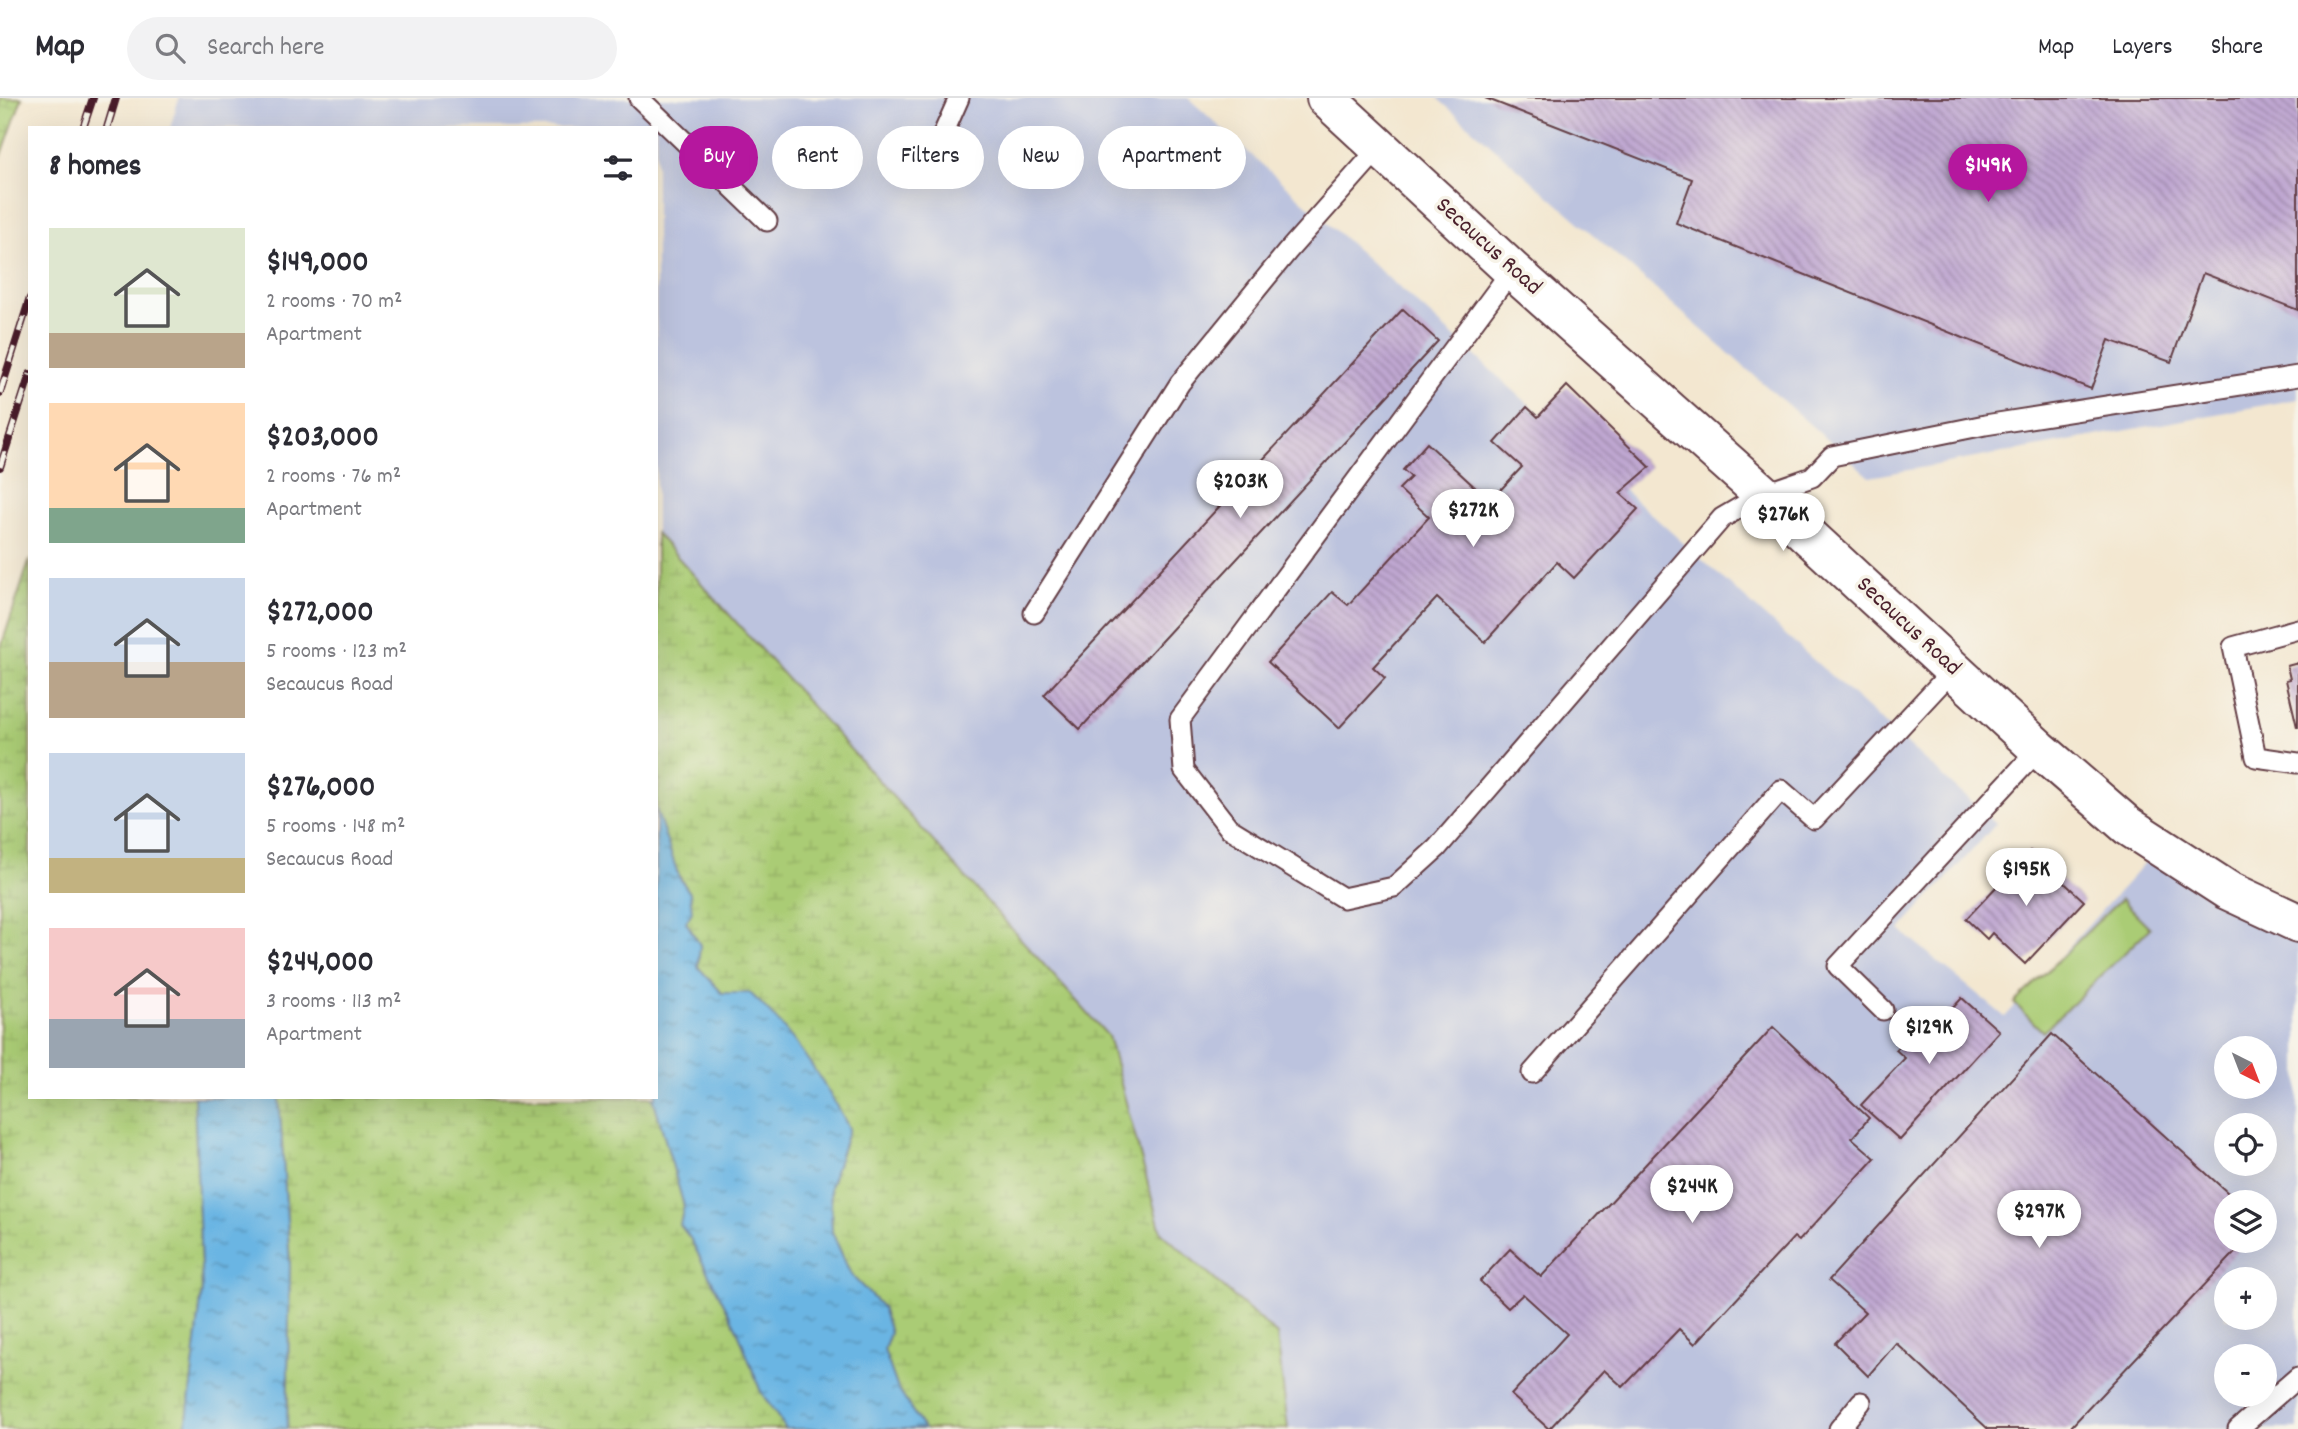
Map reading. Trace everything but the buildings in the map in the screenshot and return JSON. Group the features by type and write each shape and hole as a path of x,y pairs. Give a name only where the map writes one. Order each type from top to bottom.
{"main road":[{"name":"Secaucus Road","path":"1326,98 1512,270 1763,494 2039,749 2128,826 2227,890 2298,923"}],"lane":[{"path":"639,98 767,221"},
{"path":"947,126 959,98"},
{"path":"1034,613 1180,383 1287,252 1380,147"},
{"path":"1512,270 1180,719 1184,771 1229,828 1343,898 1394,887 1437,848 1721,518 1763,494 1812,477 1832,456 1985,425 2298,376"},
{"path":"2298,629 2233,647 2256,757 2298,763"},
{"path":"1532,1073 1781,790 1814,819 1954,669"},
{"path":"1883,1010 1838,966 2039,749"},
{"path":"2238,1429 2298,1377"},
{"path":"1839,1429 1861,1402"}],"shaded area":[{"path":"179,98 1188,98 1219,126 1098,126 1098,189 1246,189 1246,150 1996,824 1900,930 2005,1017 2153,854 2298,929 2298,1429 1288,1429 1277,1335 1161,1232 1108,1036 658,535 658,126 171,126"},
{"path":"1437,98 2298,98 2298,399 1870,477"}],"green space":[{"path":"0,98 22,98 0,160"},
{"path":"658,535 1108,1036 1161,1232 1277,1335 1288,1429 924,1429 898,1389 884,1350 890,1333 882,1307 851,1275 832,1232 830,1187 849,1128 838,1108 750,993 722,993 698,967 700,945 686,922 690,893 669,854 658,816"},
{"path":"28,565 28,1099 194,1099 202,1290 186,1429 0,1429 0,650"},
{"path":"2121,899 2150,928 2043,1032 2014,1003"},
{"path":"279,1099 654,1099 684,1206 680,1225 690,1238 737,1329 761,1392 786,1429 287,1429 290,1265"}],"water":[{"path":"658,815 679,877 690,893 692,912 686,922 700,945 698,967 722,993 750,993 765,1008 805,1056 849,1128 830,1187 832,1232 851,1275 882,1307 890,1333 884,1350 898,1389 924,1429 786,1429 761,1392 737,1329 690,1238 680,1225 684,1206 654,1099 658,1099"},
{"path":"194,1099 279,1099 290,1265 287,1429 186,1429 202,1290"}],"railway":[{"path":"84,126 93,98"},
{"path":"108,126 116,98"},
{"path":"0,393 28,304"},
{"path":"0,467 28,380"}]}
